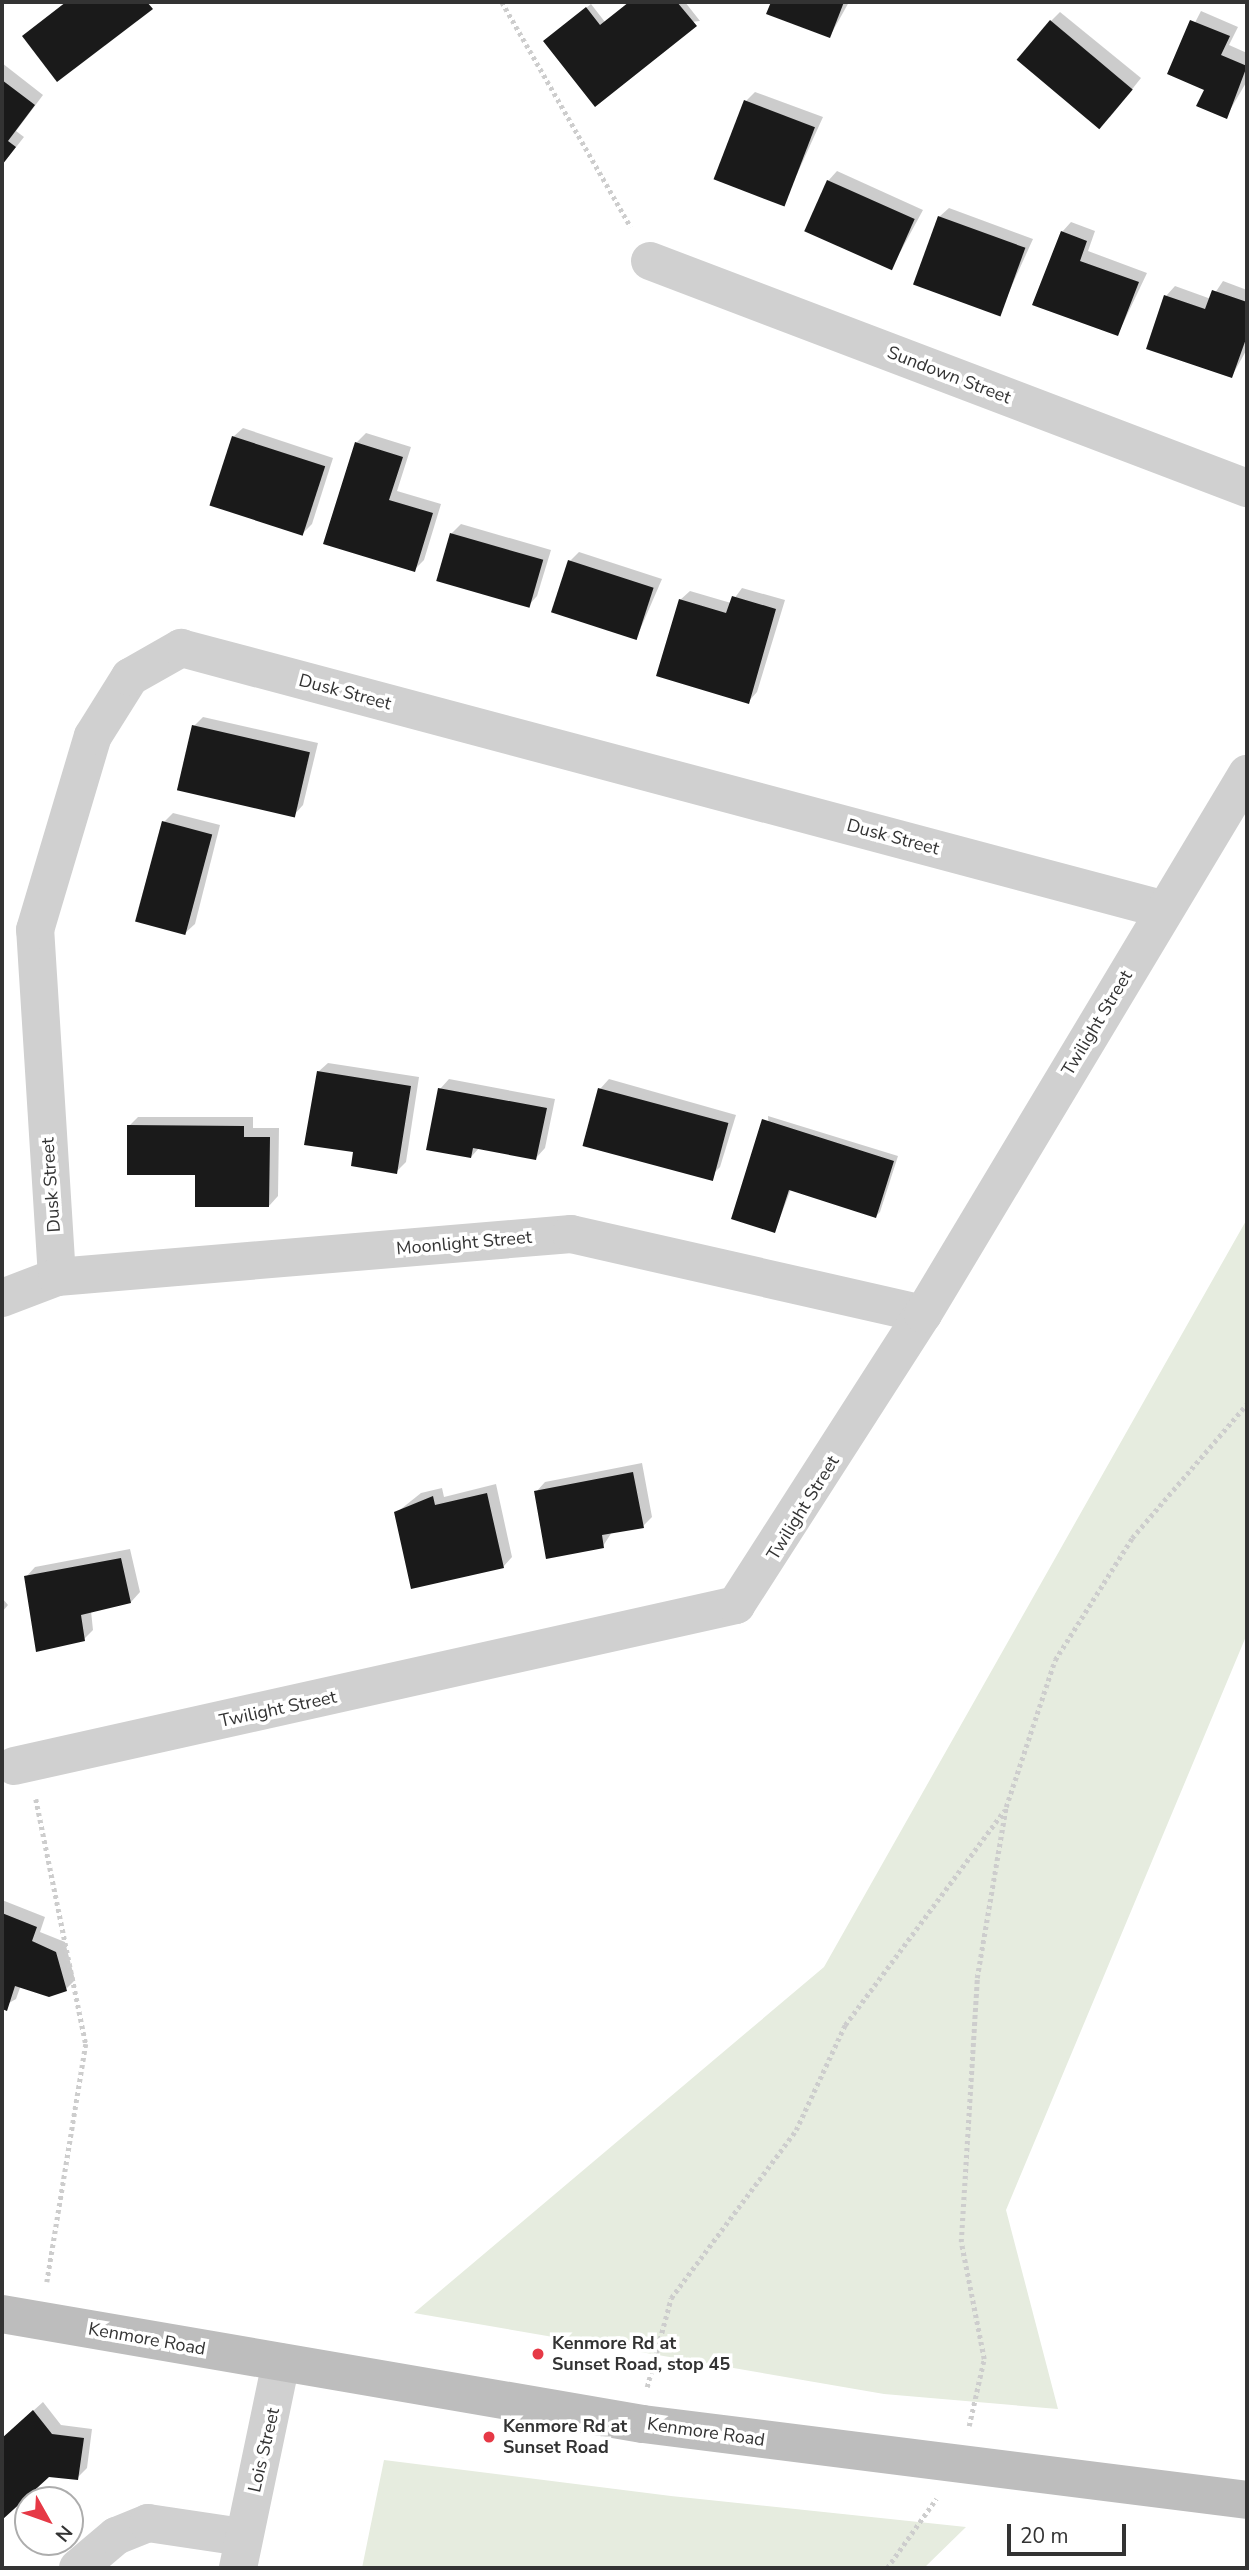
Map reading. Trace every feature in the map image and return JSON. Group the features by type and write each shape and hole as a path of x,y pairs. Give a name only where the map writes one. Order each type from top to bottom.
{"street":[{"name":"Sundown Street","path":"650,261 1247,488"},
{"name":"Dusk Street","path":"57,1277 35,930 93,736 130,677 181,648 1165,909"},
{"name":"Twilight Street","path":"14,1766 736,1605 923,1314 1247,774"},
{"name":"Moonlight Street","path":"2,1298 57,1277 571,1234 923,1314"},
{"name":"Kenmore Road","path":"19,2317 643,2424 1247,2500"},
{"name":"Lois Street","path":"78,2568 116,2536 148,2523 240,2553 281,2362"}],"path":[{"path":"502,2 650,261"},
{"path":"887,2568 961,2466 984,2359 961,2242 977,1978 1006,1807 1055,1660 1132,1538 1247,1404"},
{"path":"14,1766 41,1807 86,2044 19,2317"},
{"path":"643,2424 671,2298 796,2130 845,2025 1006,1807"}],"shaded area":[{"path":"1247,1219 1247,1634 1006,2210 1058,2409 884,2394 414,2313 824,1967"},
{"path":"384,2460 671,2496 966,2527 924,2568 362,2568"}],"building":[{"path":"66,2 147,2 153,9 57,82 22,36"},
{"path":"629,2 677,2 697,26 595,107 543,41 586,7 600,25"},
{"path":"771,2 844,2 830,38 766,14"},
{"path":"1050,20 1133,89 1099,129 1017,60"},
{"path":"1190,20 1230,36 1221,55 1247,66 1227,119 1196,106 1204,90 1167,74"},
{"path":"2,80 35,105 8,141 16,147 2,165"},
{"path":"744,100 815,127 784,207 714,179"},
{"path":"827,180 915,219 892,270 804,231"},
{"path":"938,216 1025,248 1000,316 913,285"},
{"path":"1061,231 1087,241 1080,261 1139,282 1118,336 1032,305"},
{"path":"1212,290 1247,302 1247,336 1232,378 1146,349 1164,295 1205,309"},
{"path":"232,436 325,466 303,536 209,505"},
{"path":"355,442 403,457 389,500 433,513 415,572 323,544"},
{"path":"450,533 543,560 529,608 436,581"},
{"path":"568,560 654,588 637,640 551,612"},
{"path":"732,596 776,609 749,704 656,676 679,599 726,613"},
{"path":"192,725 310,752 295,818 177,790"},
{"path":"162,821 212,834 185,935 135,921"},
{"path":"317,1071 411,1086 397,1174 351,1166 353,1152 304,1145"},
{"path":"438,1088 547,1108 536,1160 473,1148 471,1158 426,1150"},
{"path":"598,1088 728,1123 713,1181 582,1146"},
{"path":"762,1119 894,1161 876,1218 789,1190 775,1233 731,1219"},
{"path":"127,1125 244,1126 244,1137 270,1137 269,1207 195,1207 195,1175 127,1175"},
{"path":"633,1472 644,1528 602,1535 604,1548 546,1559 534,1491"},
{"path":"487,1493 504,1568 411,1589 394,1512 433,1496 435,1505"},
{"path":"121,1558 131,1603 81,1615 85,1641 36,1652 24,1576"},
{"path":"2,1913 37,1927 32,1941 56,1952 67,1991 49,1997 15,1986 7,2011 2,2009"},
{"path":"33,2410 52,2434 84,2438 78,2480 49,2477 39,2486 14,2486 14,2509 2,2520 2,2438"}],"place":[{"name":"Kenmore Rd at Sunset Road, stop 45","path":"538,2354"},
{"name":"Kenmore Rd at Sunset Road","path":"489,2437"}]}
